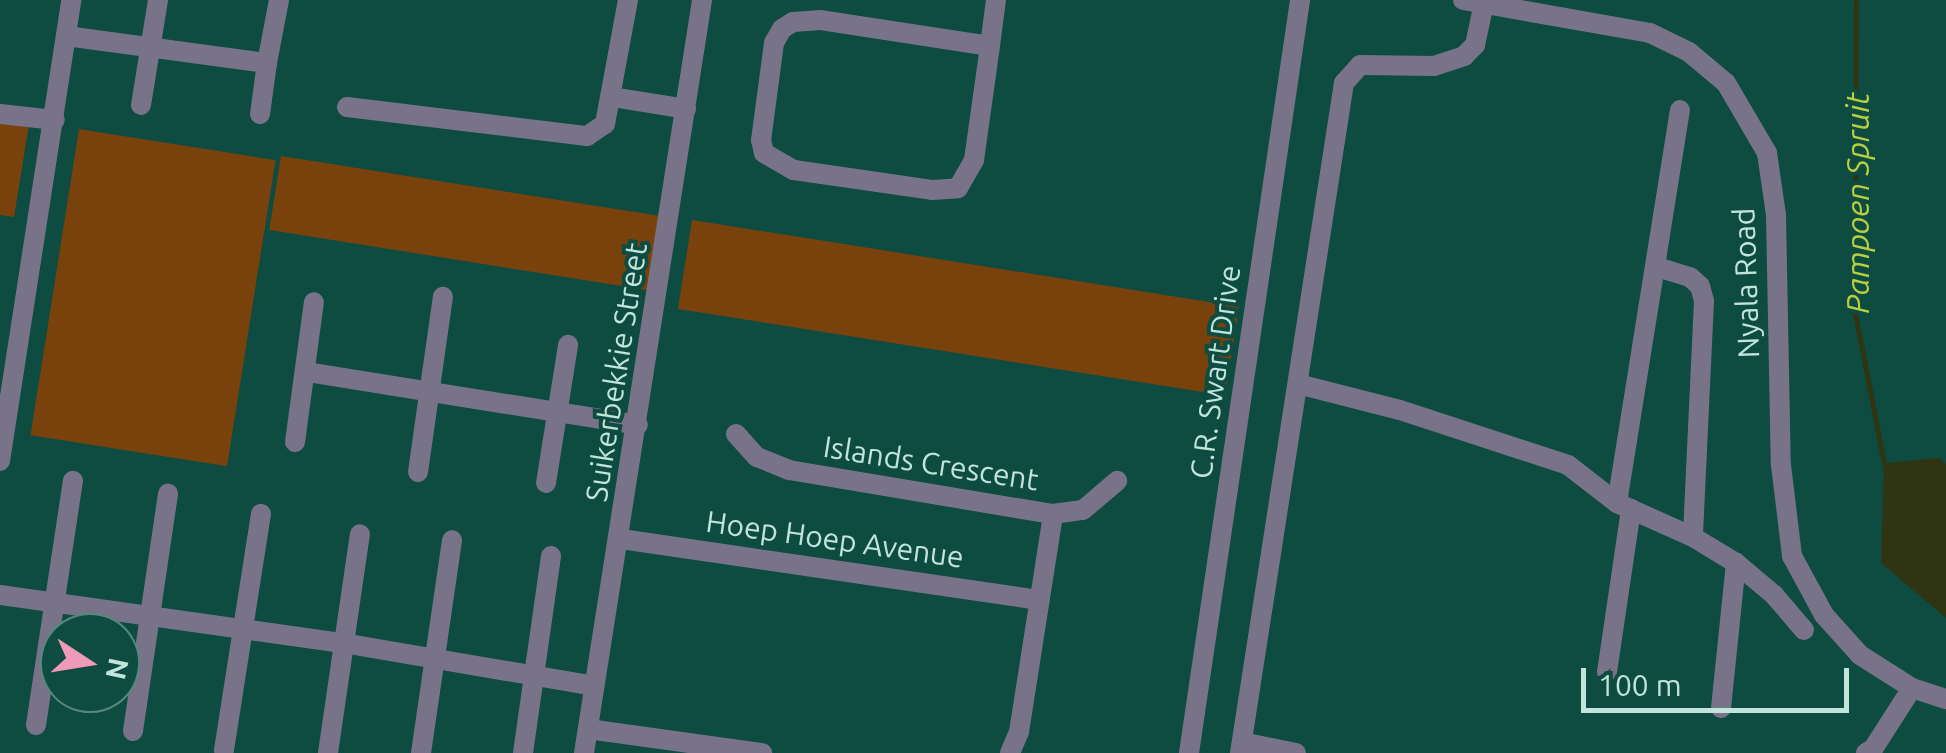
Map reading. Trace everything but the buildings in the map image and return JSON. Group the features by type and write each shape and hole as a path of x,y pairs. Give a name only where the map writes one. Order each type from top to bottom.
{"street":[{"path":"0,460 71,0"},
{"path":"141,104 158,0"},
{"path":"260,114 279,0"},
{"path":"347,107 574,137 596,132 605,124 612,98 628,0"},
{"name":"Suikerbekkie Street","path":"584,753 702,0"},
{"path":"990,46 821,20 793,22 782,29 774,43 760,140 764,153 794,170 932,190 958,188 974,160 990,46 996,0"},
{"name":"C.R. Swart Drive","path":"1189,753 1300,0"},
{"path":"1296,753 1241,747 1348,74 1372,62 1414,67 1452,63 1473,48 1474,2"},
{"name":"Nyala Road","path":"1474,2 1670,40 1712,68 1746,112 1766,153 1776,215 1783,497 1792,556 1824,615 1860,655 1912,688 1946,699"},
{"path":"66,36 268,64"},
{"path":"612,98 686,109"},
{"path":"1607,672 1624,506 1680,110"},
{"path":"0,114 55,120"},
{"path":"1658,267 1690,277 1700,286 1704,301 1693,537"},
{"path":"418,472 443,297"},
{"path":"294,442 314,302"},
{"path":"546,483 568,344"},
{"path":"306,372 638,425"},
{"path":"1298,384 1400,410 1568,465 1624,506 1693,537 1736,564 1774,595 1804,630"},
{"name":"Islands Crescent","path":"736,434 756,456 789,470 1053,514 1083,510 1117,481"},
{"path":"36,725 73,481"},
{"path":"133,731 168,494"},
{"path":"224,750 261,514"},
{"path":"1010,753 1019,732 1053,514"},
{"path":"328,753 360,534"},
{"name":"Hoep Hoep Avenue","path":"620,538 1040,600"},
{"path":"421,753 452,540"},
{"path":"523,753 551,556"},
{"path":"1722,708 1736,564"},
{"path":"0,596 344,643 594,686"},
{"path":"1872,752 1912,688"},
{"path":"588,729 762,753"}],"shaded area":[{"path":"0,108 31,112 14,217 0,215"},
{"path":"79,129 276,160 227,466 31,435"},
{"path":"281,156 660,216 649,290 269,230"},
{"path":"692,220 1239,307 1225,396 678,309"},
{"path":"1939,458 1946,464 1946,618 1881,563 1884,463"}],"waterway":[{"name":"Pampoen Spruit","path":"1856,0 1855,313 1884,463"}]}
